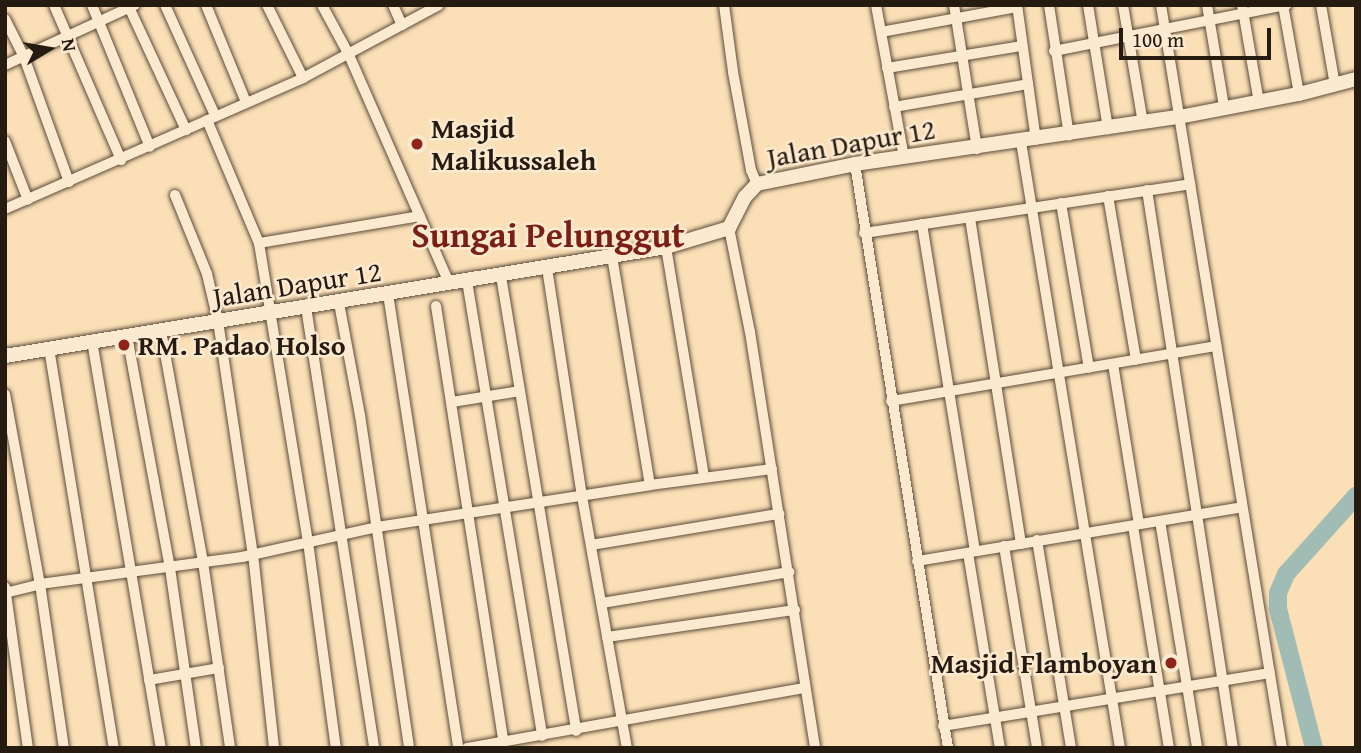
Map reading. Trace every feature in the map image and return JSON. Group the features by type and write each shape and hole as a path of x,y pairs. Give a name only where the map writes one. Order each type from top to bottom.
{"street":[{"path":"54,5 121,160"},
{"path":"92,5 150,147"},
{"path":"165,5 259,243 308,542 335,748"},
{"path":"206,5 246,102"},
{"path":"267,5 303,78"},
{"path":"322,5 349,55 449,283"},
{"path":"393,5 402,24"},
{"path":"724,5 751,170 757,184"},
{"path":"876,5 904,157"},
{"path":"954,5 977,149"},
{"path":"1048,5 1069,135"},
{"path":"1088,5 1108,129"},
{"path":"1123,5 1143,123"},
{"path":"1161,5 1282,748"},
{"path":"1207,5 1224,107"},
{"path":"1054,51 1165,30 1243,10 1284,5 1299,94"},
{"path":"1321,5 1335,85"},
{"path":"5,65 100,23 131,6 186,130"},
{"path":"5,209 303,78 438,6"},
{"path":"881,32 1017,6 1028,84 1032,208 1120,748"},
{"path":"1243,10 1259,102"},
{"path":"5,19 24,57 69,181"},
{"path":"887,68 1022,46"},
{"name":"Jalan Dapur 12","path":"5,356 666,247 729,228 741,204 757,184 855,164 977,149 1179,117 1299,94 1356,79"},
{"path":"894,107 1028,84"},
{"path":"5,141 28,200"},
{"path":"855,164 916,561 948,748"},
{"path":"864,233 1190,184"},
{"path":"1147,190 1233,748"},
{"path":"175,195 207,274 218,321 253,554 275,748"},
{"path":"1108,196 1136,360"},
{"path":"1061,203 1089,368"},
{"path":"259,243 420,216"},
{"path":"970,218 1020,544"},
{"path":"922,224 949,391 1000,748"},
{"path":"729,228 750,332 815,748"},
{"path":"666,247 704,477"},
{"path":"612,256 650,485"},
{"path":"547,268 582,496 627,748"},
{"path":"501,276 576,731"},
{"path":"467,281 542,736"},
{"path":"388,294 458,748"},
{"path":"339,303 377,527 410,748"},
{"path":"436,306 503,741"},
{"path":"306,307 374,748"},
{"path":"162,331 203,562 230,748"},
{"path":"127,336 170,568 196,748"},
{"path":"92,341 161,748"},
{"path":"891,401 1216,346"},
{"path":"49,348 114,748"},
{"path":"1113,364 1169,748"},
{"path":"452,402 520,391"},
{"path":"5,394 40,584 64,748"},
{"path":"28,748 6,591 253,554 377,527 772,469"},
{"path":"916,561 1242,507"},
{"path":"591,545 779,514"},
{"path":"1160,521 1196,748"},
{"path":"1037,540 1071,748"},
{"path":"1004,546 1037,748"},
{"path":"602,603 789,572"},
{"path":"607,637 795,610"},
{"path":"149,680 219,668"},
{"path":"943,726 1270,673"},
{"path":"467,748 576,731 620,719 804,688"}],"waterway":[{"path":"1314,748 1278,609 1278,593 1286,574 1356,496"}],"place":[{"name":"Masjid Malikussaleh","path":"417,144"},
{"name":"RM. Padao Holso","path":"124,345"},
{"name":"Masjid Flamboyan","path":"1171,663"}],"district":[{"name":"Sungai Pelunggut","path":"548,235"}]}
